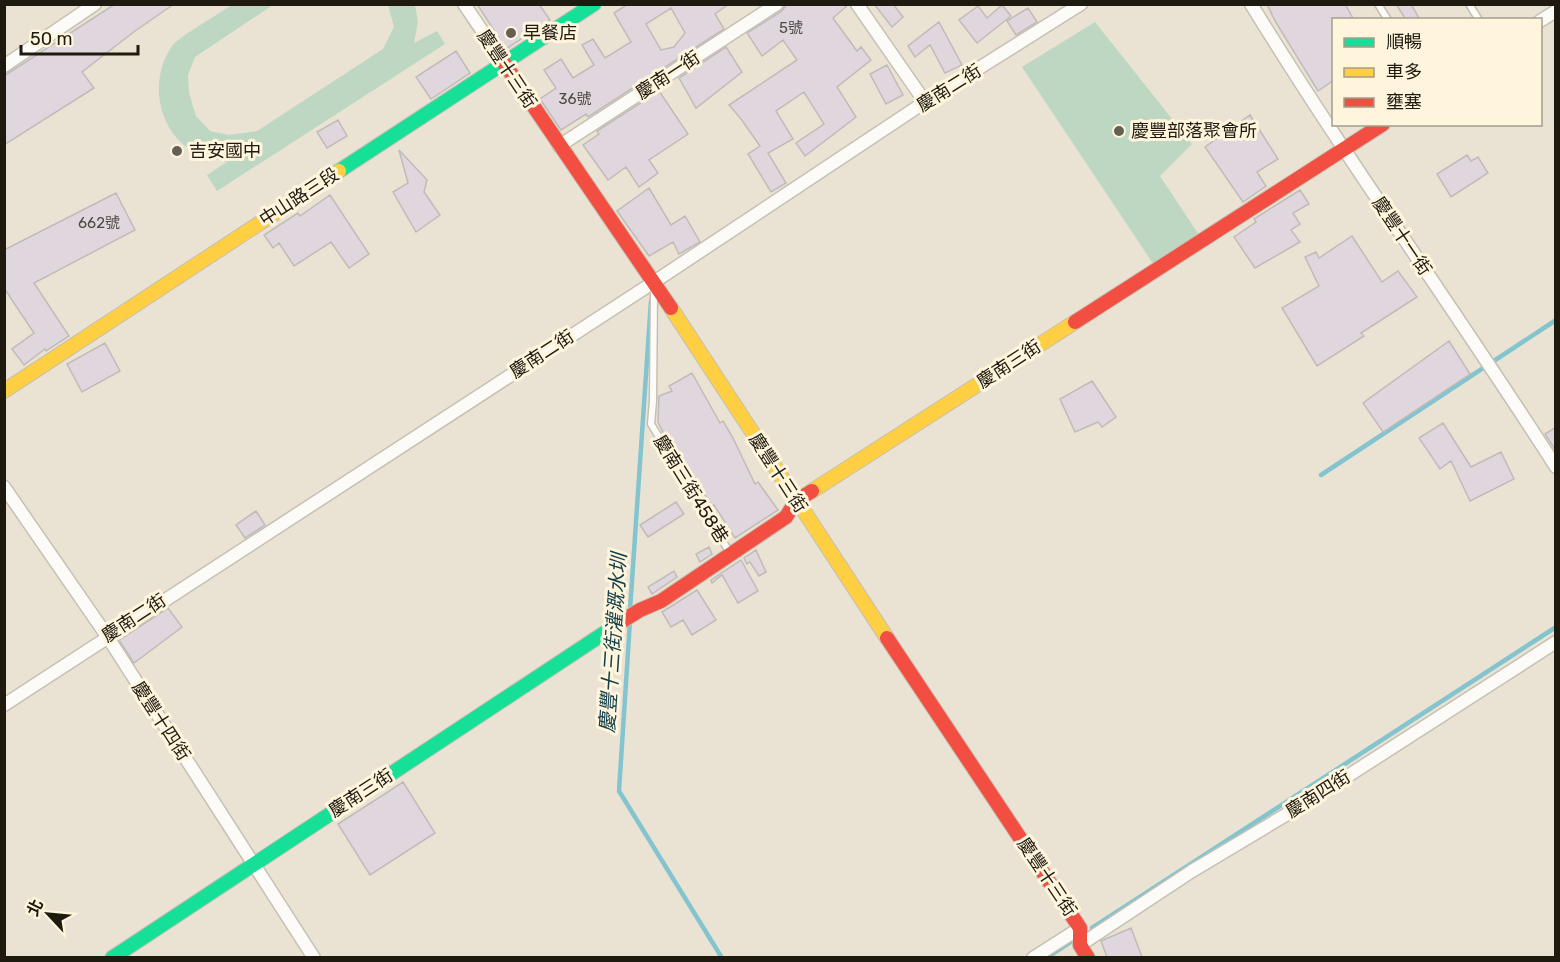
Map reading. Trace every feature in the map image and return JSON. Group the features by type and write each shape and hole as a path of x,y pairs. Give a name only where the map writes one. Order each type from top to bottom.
{"street":[{"path":"4,66 95,4"},
{"name":"慶豐十三街","path":"464,4 654,282 796,501 1080,928 1080,945"},
{"name":"中山路三段","path":"4,391 594,4"},
{"name":"慶南一街","path":"559,146 777,4"},
{"path":"857,4 925,102"},
{"name":"慶南二街","path":"4,705 654,282 925,102 1081,4"},
{"name":"慶豐十一街","path":"1251,4 1342,149 1490,364 1556,467"},
{"path":"1542,20 1556,11"},
{"name":"慶南三街","path":"112,957 610,629 640,610 661,601 786,517 796,501 1380,126"},
{"name":"慶豐十四街","path":"4,487 107,636 314,957"},
{"name":"慶南四街","path":"1080,945 1192,871 1309,801 1556,642"},
{"path":"1033,957 1080,928"},
{"path":"1080,945 1088,957"}],"lane":[{"path":"1378,4 1387,18"},
{"path":"1469,4 1478,18"},
{"name":"慶南三街458巷","path":"654,282 651,424 730,553"}],"green space":[{"path":"233,4 273,5 195,57 188,75 189,93 196,116 210,131 229,135 257,131 383,49 394,27 388,5 415,5 418,22 414,43 437,31 445,44 217,191 207,175 227,162 197,153 177,138 163,114 159,86 165,59 172,46"},
{"path":"1095,22 1192,144 1160,176 1199,235 1154,265 1022,67"}],"building":[{"path":"115,4 174,4 82,72 94,88 4,145 4,76"},
{"path":"477,4 539,4 550,20 506,49"},
{"path":"628,4 729,4 715,14 724,29 588,117 586,114 561,130 540,99 556,88 544,70 561,59 573,78 594,65 582,45 593,39 605,58 631,42 614,13","holes":["671,8 685,33 674,47 661,50 646,24"]},
{"path":"787,4 849,4 833,18 857,51 861,47 871,60 837,87 856,117 805,156 796,143 824,124 804,92 776,111 793,139 768,153 786,183 771,192 748,154 760,146 729,105 797,60 783,40 762,56 747,33 782,11"},
{"path":"874,4 893,4 903,17 892,27"},
{"path":"1267,4 1345,4 1353,18 1332,18 1332,81 1318,91"},
{"path":"1396,4 1411,4 1419,18 1405,18"},
{"path":"1002,5 1011,16 977,43 959,20 978,6 987,18"},
{"path":"1028,8 1037,22 1016,35 1007,21"},
{"path":"939,22 962,65 945,73 930,45 915,57 908,46"},
{"path":"726,47 742,72 696,108 679,78"},
{"path":"456,51 470,73 431,99 416,77"},
{"path":"887,65 903,95 886,104 870,74"},
{"path":"659,91 688,134 649,160 658,173 639,187 626,167 608,180 583,145 599,134 597,131"},
{"path":"1250,115 1278,159 1257,172 1266,186 1243,202 1205,147"},
{"path":"338,120 347,136 327,148 317,132"},
{"path":"399,150 427,180 424,192 440,215 416,232 393,192 408,183"},
{"path":"1467,155 1471,161 1478,157 1488,173 1451,197 1437,174"},
{"path":"649,188 671,225 685,216 700,242 679,254 673,242 649,256 617,211"},
{"path":"1300,190 1309,204 1293,213 1300,224 1291,230 1300,242 1255,268 1234,237 1256,222 1254,219"},
{"path":"116,193 135,230 34,283 69,336 46,351 45,349 24,365 12,349 34,333 4,288 4,250"},
{"path":"330,195 369,254 349,268 331,242 294,266 279,243 273,248 264,235 298,213 300,216"},
{"path":"1352,236 1382,282 1398,271 1417,297 1361,333 1364,336 1317,366 1282,308 1319,286 1305,257 1316,252 1319,258"},
{"path":"1449,341 1470,374 1383,432 1363,403"},
{"path":"105,343 120,371 82,392 67,364"},
{"path":"692,373 720,423 723,421 733,438 755,484 758,482 778,510 735,538 714,505 712,507 658,422 659,396 672,391 669,386"},
{"path":"1092,381 1116,417 1102,427 1098,422 1075,432 1060,399"},
{"path":"1443,423 1471,467 1501,452 1514,479 1470,501 1451,461 1440,469 1419,438"},
{"path":"1556,427 1556,451 1545,434"},
{"path":"676,502 684,514 648,537 640,525"},
{"path":"256,511 265,525 245,538 236,525"},
{"path":"709,547 712,554 700,562 696,554"},
{"path":"756,550 766,572 759,576 750,562 747,564 744,558"},
{"path":"741,560 758,591 738,603 722,575 712,583 711,580"},
{"path":"674,571 677,577 652,594 648,587"},
{"path":"697,590 716,620 692,635 683,620 671,627 662,612"},
{"path":"168,608 182,627 134,663 119,640"},
{"path":"403,782 435,833 370,875 338,824"},
{"path":"1131,928 1142,957 1107,957 1101,941"}],"waterway":[{"name":"慶豐十三街灌溉水圳","path":"630,610 651,301"},
{"path":"1321,475 1556,320"},
{"name":"慶豐十三街灌溉水圳","path":"630,621 619,791 722,958"},
{"path":"1092,928 1556,627"},
{"path":"1046,958 1072,941"}],"traffic: fast":[{"path":"339,171 594,4"},
{"path":"112,958 624,620"}],"traffic: slow":[{"path":"4,391 339,171"},
{"path":"671,308 887,638"},
{"path":"812,491 1075,322"}],"traffic: jam":[{"path":"504,63 671,308"},
{"path":"1075,322 1380,126"},
{"path":"624,620 661,601 786,517 796,501 812,491"},
{"path":"887,638 1080,928 1080,945 1088,958"}],"place":[{"name":"早餐店","path":"511,33"},
{"name":"慶豐部落聚會所","path":"1119,131"},
{"name":"吉安國中","path":"177,151"}]}
